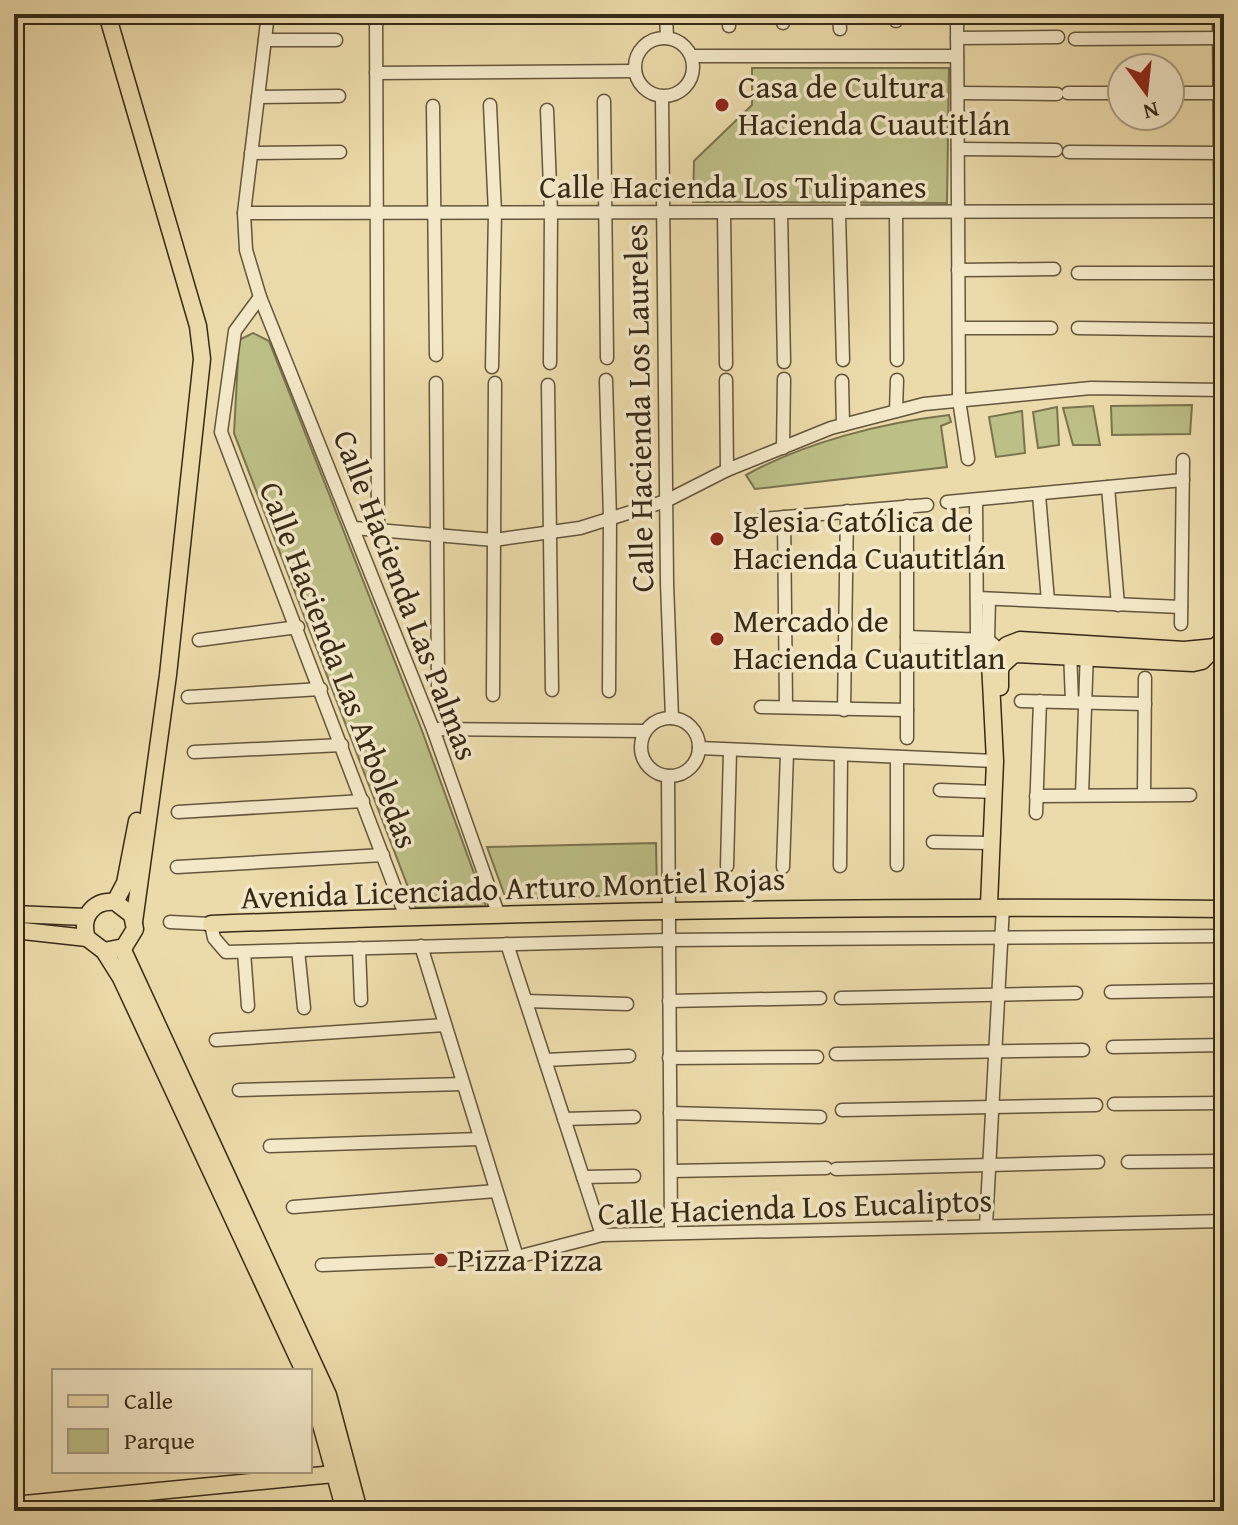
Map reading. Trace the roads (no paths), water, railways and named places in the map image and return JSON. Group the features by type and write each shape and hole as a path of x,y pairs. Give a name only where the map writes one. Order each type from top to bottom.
{"main road":[{"path":"96,14 191,327 195,359 161,675 131,856 115,902"},
{"path":"104,951 122,948 133,936 168,675 202,359 198,326 107,14"},
{"path":"996,906 992,843 1000,667 994,646 1022,653 1079,651 1193,663 1202,661 1220,643"},
{"path":"14,914 86,917 101,903 115,902 128,909 134,922"},
{"name":"Avenida Licenciado Arturo Montiel Rojas","path":"211,924 669,909 996,906 1224,909"},
{"path":"86,917 87,938"},
{"path":"14,930 87,938 104,951 121,978 303,1369"},
{"path":"122,948 328,1395 359,1511"},
{"path":"312,1392 345,1511"},
{"path":"14,1505 336,1480"},
{"path":"39,1511 336,1480"}],"street":[{"name":"Calle Hacienda Las Palmas","path":"268,14 244,213 246,250 260,297 433,729 498,913"},
{"path":"376,14 378,531"},
{"path":"666,14 667,38"},
{"path":"839,14 840,29"},
{"path":"957,14 959,400 968,459"},
{"path":"1219,14 1222,424"},
{"path":"957,38 1058,37"},
{"path":"667,38 682,43 692,56 691,79 674,95 662,97 649,93 635,71 640,51 657,39 667,38"},
{"path":"1075,39 1220,38"},
{"path":"265,40 336,40"},
{"path":"692,56 957,56"},
{"path":"376,73 635,71"},
{"path":"958,93 1106,93"},
{"path":"1186,93 1220,93"},
{"path":"258,97 339,96"},
{"name":"Calle Hacienda Los Laureles","path":"662,97 666,501 672,718"},
{"path":"604,101 607,358"},
{"path":"490,105 495,213 492,367"},
{"path":"433,106 437,213 436,355"},
{"path":"547,110 551,213 550,363"},
{"path":"958,149 1221,153"},
{"path":"251,153 340,152"},
{"name":"Calle Hacienda Los Tulipanes","path":"244,213 959,214 1221,211"},
{"path":"781,212 784,362"},
{"path":"724,213 726,364"},
{"path":"839,214 843,360"},
{"path":"896,214 897,360"},
{"path":"958,270 1054,269"},
{"path":"1078,273 1221,273"},
{"name":"Calle Hacienda Las Arboledas","path":"260,297 235,331 221,432 298,627 406,917"},
{"path":"959,328 1051,328"},
{"path":"1078,328 1222,330"},
{"path":"783,448 784,379"},
{"path":"606,380 610,519 609,691"},
{"path":"726,380 727,470"},
{"path":"896,411 897,380"},
{"path":"842,381 843,425"},
{"path":"436,383 438,686"},
{"path":"493,695 495,383"},
{"path":"548,385 552,690"},
{"path":"354,528 494,540 550,533 610,519 666,501 727,470 783,448 843,425 896,411 959,400 1091,388 1222,390"},
{"path":"1181,624 1183,460"},
{"path":"947,502 1183,480"},
{"path":"1108,487 1118,605"},
{"path":"1039,495 1048,601"},
{"path":"976,500 983,598 994,646"},
{"path":"762,519 927,505"},
{"path":"907,506 907,738"},
{"path":"844,710 847,511"},
{"path":"784,517 786,707"},
{"path":"983,598 1181,607"},
{"path":"199,640 298,627"},
{"path":"907,643 994,646"},
{"path":"959,644 994,646"},
{"path":"1072,702 1079,651"},
{"path":"1079,651 1087,702 1082,795"},
{"path":"1144,795 1145,678"},
{"path":"188,697 321,689"},
{"path":"1021,701 1145,704"},
{"path":"1036,813 1040,701"},
{"path":"761,707 907,710"},
{"path":"672,718 688,724 699,748 689,768 668,776 646,764 640,748 645,731 657,721 672,718"},
{"path":"433,729 645,731"},
{"path":"194,752 342,745"},
{"path":"699,748 995,761"},
{"path":"727,866 730,751"},
{"path":"783,867 787,753"},
{"path":"840,866 841,755"},
{"path":"897,757 897,865"},
{"path":"668,776 671,1233"},
{"path":"940,790 995,792"},
{"path":"1036,796 1190,795"},
{"path":"178,812 363,801"},
{"path":"933,842 992,843"},
{"path":"177,867 383,855"},
{"path":"986,1226 1002,935 996,906"},
{"path":"170,922 211,924"},
{"name":"Avenida Licenciado Arturo Montiel Rojas","path":"211,924 214,938 226,952 668,940 1002,935 1224,936"},
{"path":"507,944 602,1235"},
{"path":"421,946 517,1257"},
{"path":"359,948 361,1000"},
{"path":"298,950 304,1008"},
{"path":"244,952 248,1006"},
{"path":"1111,992 1224,990"},
{"path":"841,998 1076,993"},
{"path":"669,1001 820,998"},
{"path":"526,1001 627,1004"},
{"path":"216,1040 445,1025"},
{"path":"1113,1047 1224,1045"},
{"path":"836,1054 1083,1050"},
{"path":"545,1060 629,1056"},
{"path":"669,1058 817,1057"},
{"path":"239,1090 463,1084"},
{"path":"1114,1104 1224,1103"},
{"path":"842,1110 1096,1105"},
{"path":"670,1113 820,1117"},
{"path":"564,1119 634,1117"},
{"path":"270,1146 480,1139"},
{"path":"1128,1162 1224,1161"},
{"path":"671,1171 990,1167 1098,1162"},
{"path":"583,1177 634,1176"},
{"path":"293,1207 496,1191"},
{"name":"Calle Hacienda Los Eucaliptos","path":"322,1265 517,1257 602,1235 1224,1221"}],"place":[{"name":"Casa de Cultura Hacienda Cuautitlán","path":"722,105"},
{"name":"Iglesia Católica de Hacienda Cuautitlán","path":"717,539"},
{"name":"Mercado de Hacienda Cuautitlan","path":"717,639"},
{"name":"Pizza Pizza","path":"441,1260"}]}
